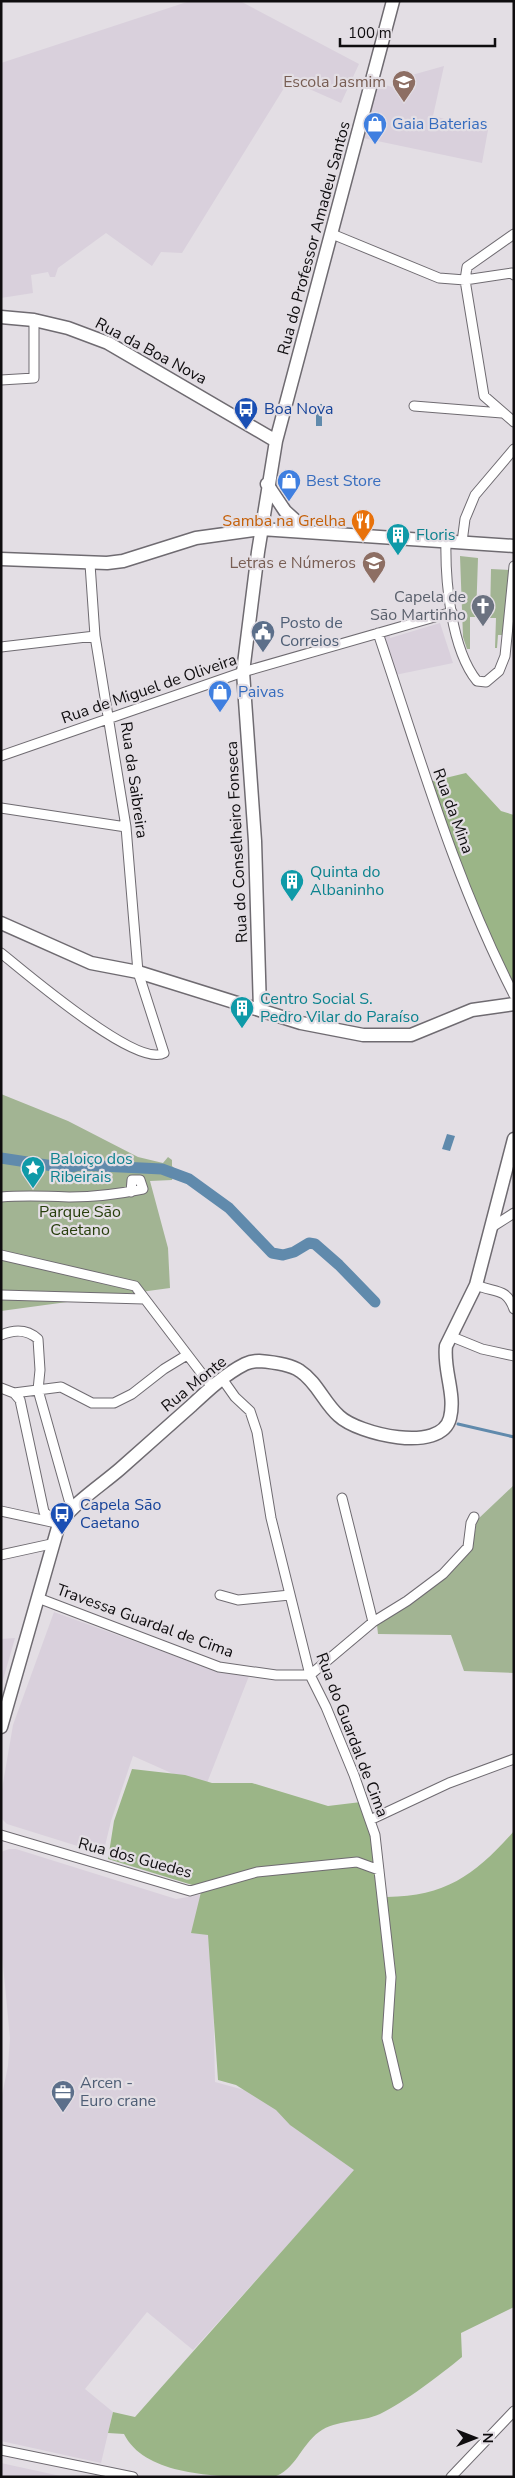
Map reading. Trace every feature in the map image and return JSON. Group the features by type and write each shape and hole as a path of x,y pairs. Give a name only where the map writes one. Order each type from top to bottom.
{"main road":[{"name":"Rua do Professor Amadeu Santos","path":"262,529 276,440 393,1"},
{"name":"Rua da Boa Nova","path":"1,317 34,320 68,328 108,343 276,440"},
{"path":"268,484 285,511 307,532"},
{"path":"1,559 90,564 123,561 211,534 262,529 514,546"},
{"name":"Rua do Conselheiro Fonseca","path":"260,1010 255,841 243,672 262,529"},
{"path":"1,923 91,963 138,972 301,1023 354,1033 411,1035 472,1010 514,1004"},
{"name":"Rua Monte","path":"58,1524 71,1507 118,1471 212,1387 245,1364 252,1362 286,1365 297,1369 306,1375 337,1415 351,1426 394,1438 424,1437 443,1430 450,1420 452,1399 445,1356 450,1336 476,1285 514,1140"},
{"path":"1,1727 58,1524"}],"street":[{"path":"332,234 439,278 465,281 514,275"},
{"path":"514,234 467,267 465,281 484,396 514,422"},
{"path":"1,380 34,378 34,320"},
{"path":"414,406 502,413"},
{"path":"462,542 464,519 475,495 514,449"},
{"path":"446,540 445,573 452,612 461,651 469,671 477,681 486,682 499,671 506,656 514,566"},
{"name":"Rua da Saibreira","path":"1,953 51,994 115,1040 152,1055 164,1053 138,972 126,827 110,718 95,636 90,564"},
{"name":"Rua de Miguel de Oliveira","path":"1,756 243,672 452,612"},
{"name":"Rua da Mina","path":"378,633 415,750 472,906 514,995"},
{"path":"1,647 95,636"},
{"path":"1,808 126,827"},
{"path":"1,1197 26,1194 72,1197 131,1192"},
{"path":"492,1227 514,1213"},
{"path":"1,1255 135,1286 212,1387"},
{"path":"476,1285 489,1290 503,1292 510,1298 514,1309"},
{"path":"1,1295 144,1299"},
{"path":"1,1335 19,1331 32,1334 38,1339 40,1370 38,1390 71,1507"},
{"path":"450,1336 482,1348 514,1356"},
{"path":"1,1388 14,1393 61,1387 92,1403 114,1403 132,1394 187,1354"},
{"name":"Rua do Guardal de Cima","path":"223,1380 235,1397 250,1411 257,1432 271,1518 310,1675 326,1706 354,1775 375,1835 391,1976 387,2038 398,2084"},
{"path":"14,1393 20,1400 44,1512 58,1524"},
{"path":"342,1498 373,1622"},
{"path":"1,1512 58,1524"},
{"path":"310,1675 373,1622 407,1601 443,1574 468,1547 471,1523 474,1517"},
{"path":"1,1555 52,1544"},
{"path":"220,1595 238,1600 290,1595"},
{"name":"Travessa Guardal de Cima","path":"38,1598 219,1666 276,1675 310,1675"},
{"path":"370,1820 449,1783 514,1759"},
{"name":"Rua dos Guedes","path":"1,1835 190,1891 258,1872 357,1862 379,1870"},
{"path":"451,2477 514,2411"},
{"path":"1,2450 133,2477"}],"shaded area":[{"path":"190,1 240,1 359,64 341,103 289,80 182,253 161,252 152,266 106,233 58,268 55,277 50,277 48,272 31,275 33,293 1,298 1,63"},
{"name":"Escola Jasmim","path":"444,66 433,116 488,130 482,163 363,138 378,83 399,89 404,73 412,75"},
{"path":"440,623 453,663 395,675 384,640 385,636 389,633 390,638"},
{"path":"54,1612 208,1668 249,1676 205,1788 133,1756 111,1821 103,1854 7,1824 1,1818 1,1795 13,1725"},
{"path":"15,1638 1,1687 1,1639"},
{"path":"16,1849 176,1899 211,1893 215,2082 248,2091 302,2123 357,2168 193,2350 147,2312 85,2389 113,2412 101,2463 1,2441 1,2100 8,2066 10,2038 1,1944 1,1852"},
{"path":"1,2463 65,2477 1,2477"}],"green space":[{"path":"460,556 478,558 476,617 470,617 470,649 467,649 463,637"},
{"path":"491,569 511,570 505,635 498,635 497,648 495,648 496,618 490,618"},
{"path":"466,773 501,811 514,815 514,981 512,983 489,936 429,782"},
{"name":"Parque São Caetano","path":"1,1094 68,1121 138,1157 163,1163 168,1157 172,1160 172,1166 175,1169 172,1180 150,1181 168,1248 170,1288 1,1311"},
{"path":"514,1485 514,1673 464,1671 451,1635 378,1634 377,1625 419,1598 456,1566 473,1543 477,1520"},
{"path":"132,1769 185,1775 212,1783 252,1783 328,1806 361,1802 368,1810 387,1897 408,1896 427,1892 459,1880 487,1859 514,1831 514,2307 461,2333 462,2357 422,2388 380,2414 333,2425 319,2432 287,2469 273,2477 210,2475 168,2467 150,2459 135,2448 124,2434 108,2433 113,2412 135,2417 354,2170 290,2125 276,2110 236,2085 218,2080 208,1935 191,1933 202,1888 108,1859 114,1821"}],"water":[{"path":"316,404 322,404 322,426 316,426"},
{"path":"447,1134 455,1136 450,1151 442,1149"}],"waterway":[{"path":"1,1158 66,1168 80,1165 162,1169 189,1179 229,1208 272,1253 283,1255 294,1252 309,1243 315,1244 339,1265 375,1302"},
{"path":"458,1424 514,1437"}],"place":[{"name":"Escola Jasmim","path":"404,103"},
{"name":"Gaia Baterias","path":"375,145"},
{"name":"Boa Nova","path":"246,430"},
{"name":"Best Store","path":"289,502"},
{"name":"Samba na Grelha","path":"363,542"},
{"name":"Floris","path":"398,556"},
{"name":"Letras e Números","path":"374,584"},
{"name":"Capela de São Martinho","path":"483,627"},
{"name":"Posto de Correios","path":"263,653"},
{"name":"Paivas","path":"220,713"},
{"name":"Quinta do Albaninho","path":"292,902"},
{"name":"Centro Social S. Pedro Vilar do Paraíso","path":"242,1029"},
{"name":"Baloiço dos Ribeirais","path":"33,1189"},
{"name":"Capela São Caetano","path":"62,1535"},
{"name":"Arcen - Euro crane","path":"63,2113"}]}
